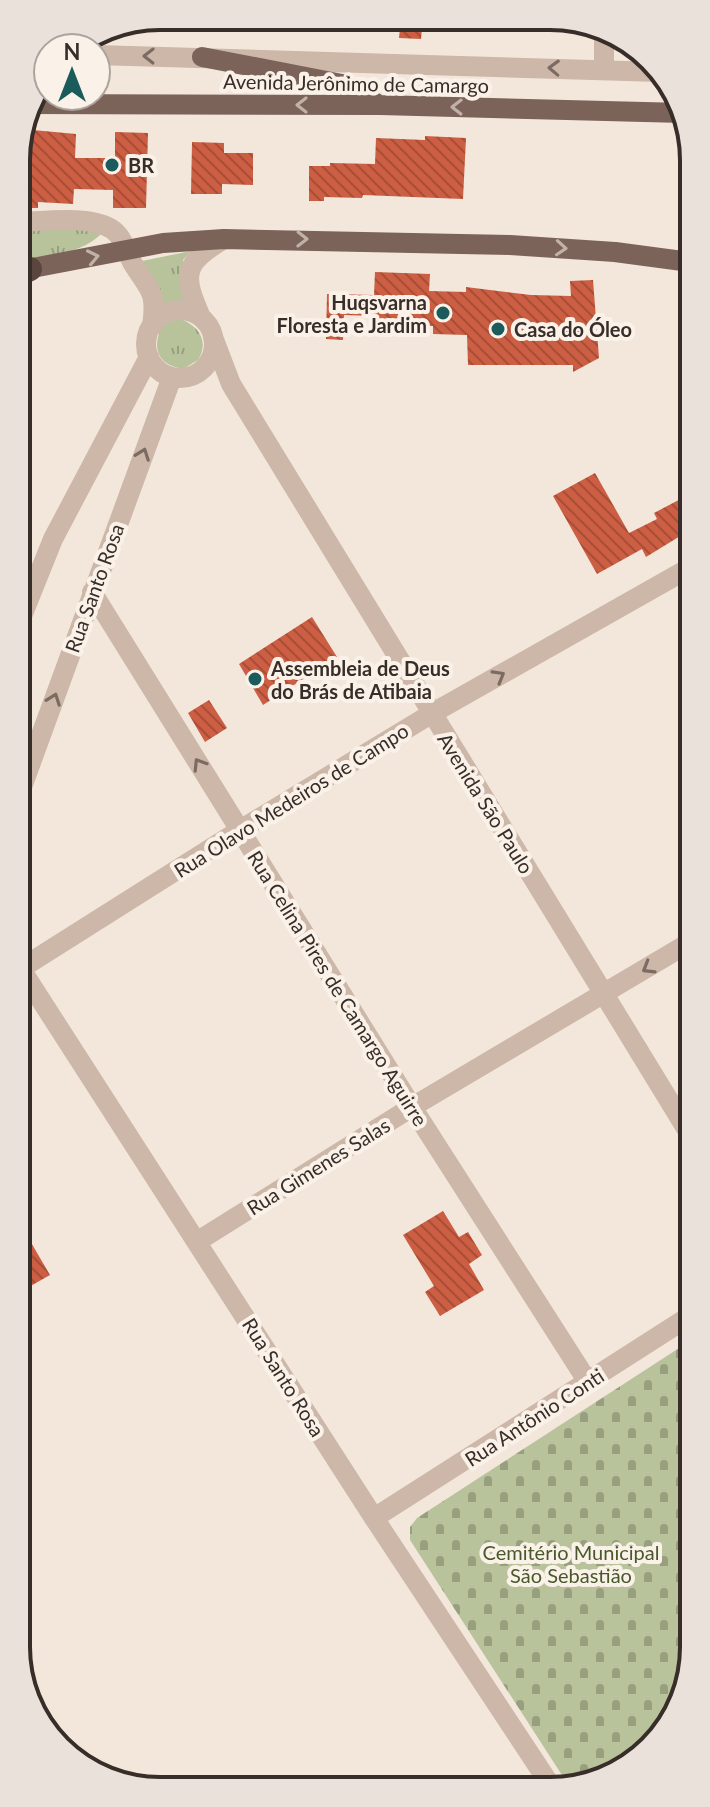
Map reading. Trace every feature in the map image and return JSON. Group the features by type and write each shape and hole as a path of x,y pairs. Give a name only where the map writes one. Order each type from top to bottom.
{"main road":[{"path":"202,57 342,84 380,105"},
{"name":"Avenida Jerônimo de Camargo","path":"43,104 380,105 671,112"},
{"path":"30,270 163,243 224,239 442,242 658,256 680,260"},
{"path":"658,256 680,250"}],"street":[{"path":"604,42 604,69"},
{"path":"112,55 645,71"},
{"path":"30,222 94,221 118,233 149,284 155,305 146,346 149,357 162,373 172,377 194,375 220,378 231,384"},
{"path":"194,375 211,359 214,348 209,326 201,317 188,283 191,265 201,253 224,239"},
{"path":"152,326 168,313 178,310 201,317"},
{"name":"Avenida São Paulo","path":"213,337 231,384 680,1118"},
{"path":"30,596 53,539 149,357"},
{"name":"Rua Santo Rosa","path":"30,765 172,377"},
{"name":"Rua Olavo Medeiros de Campo","path":"30,962 431,714 680,573"},
{"name":"Rua Celina Pires de Camargo Aguirre","path":"92,592 412,1107 588,1382"},
{"name":"Rua Gimenes Salas","path":"198,1241 412,1107 680,948"},
{"name":"Rua Santo Rosa","path":"30,983 374,1518 545,1777"},
{"name":"Rua Antônio Conti","path":"374,1518 680,1322"}],"green space":[{"path":"69,227 103,232 75,250 30,259 30,228"},
{"path":"191,251 183,260 189,309 169,309 159,314 137,262"},
{"path":"180,319 197,330 203,346 198,360 183,369 161,358 157,346 163,323"},
{"name":"Cemitério Municipal São Sebastião","path":"680,1347 680,1656 670,1697 648,1733 622,1755 600,1767 563,1776 410,1540 410,1527 417,1518"}],"building":[{"path":"400,30 422,30 421,39 399,38"},
{"path":"33,130 76,134 75,158 115,158 115,132 148,133 146,208 113,208 113,190 74,189 73,204 38,202 38,208 30,208 30,151"},
{"path":"425,136 466,138 463,199 363,195 362,198 324,197 324,201 309,201 309,166 375,164 376,138 425,140"},
{"name":"BR","path":"192,142 224,143 224,153 253,153 253,185 222,184 222,194 191,194"},
{"path":"375,272 430,274 429,291 466,292 466,287 531,295 571,296 570,281 593,280 599,358 573,372 573,365 468,365 467,335 433,334 433,326 373,324 374,316 344,315 343,340 326,339 327,294 374,295"},
{"path":"595,473 629,533 657,519 654,513 680,499 680,536 646,557 642,549 597,574 553,496"},
{"path":"312,617 337,657 263,705 239,664"},
{"path":"209,700 227,728 205,742 188,713"},
{"path":"443,1211 459,1237 468,1232 482,1255 469,1264 484,1290 440,1316 425,1292 434,1286 403,1235"},
{"path":"30,1241 50,1275 30,1286"}],"place":[{"name":"BR","path":"112,165"},
{"name":"Huqsvarna Floresta e Jardim","path":"443,313"},
{"name":"Casa do Óleo","path":"498,329"},
{"name":"Assembleia de Deus do Brás de Atibaia","path":"255,679"}]}
